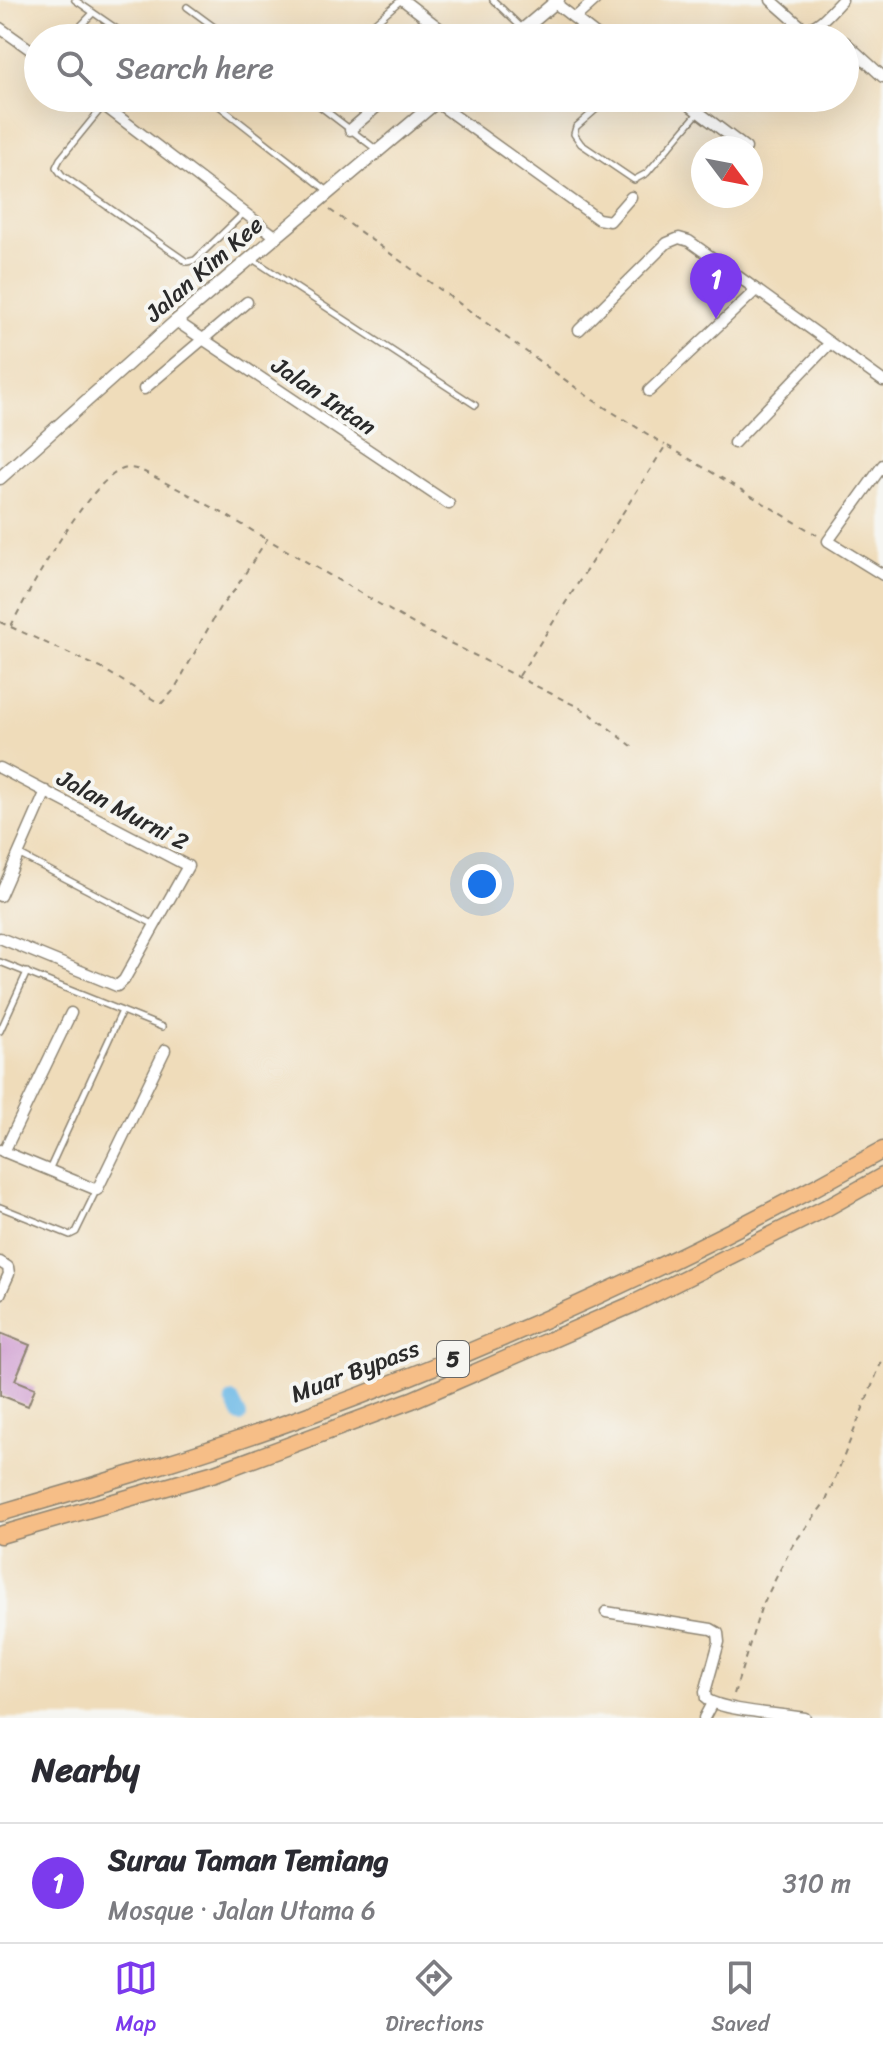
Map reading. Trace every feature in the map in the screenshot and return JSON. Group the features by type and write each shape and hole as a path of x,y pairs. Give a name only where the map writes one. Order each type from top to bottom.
{"highway":[{"name":"Muar Bypass","path":"0,1513 188,1456 304,1417 419,1373 678,1258 883,1150"},
{"name":"Muar Bypass","path":"0,1535 215,1473 412,1400 631,1305 826,1208 883,1176"}],"street":[{"path":"402,0 434,24"},
{"path":"579,22 595,0"},
{"path":"771,0 798,24"},
{"path":"818,24 842,0"},
{"path":"530,24 556,1 582,24"},
{"path":"0,29 24,45"},
{"path":"859,55 883,77"},
{"path":"113,112 275,236"},
{"path":"350,130 371,112"},
{"name":"Jalan Kim Kee","path":"0,478 176,321 424,112"},
{"path":"455,112 598,219 610,221 631,197"},
{"path":"699,112 730,136"},
{"path":"579,330 667,243 679,238 689,241 883,381"},
{"path":"649,391 756,290"},
{"path":"144,389 247,302"},
{"name":"Jalan Intan","path":"176,321 449,504"},
{"path":"734,443 830,343"},
{"path":"883,465 828,541 883,575"},
{"name":"Jalan Murni 2","path":"0,768 188,866 156,926 124,980 117,986 0,938"},
{"path":"0,896 46,791"},
{"path":"71,1013 2,1151 97,1190 165,1050"},
{"path":"0,1262 8,1267 9,1274 0,1294"},
{"path":"606,1612 711,1629 718,1633 719,1642 705,1692 706,1699 731,1707 805,1718"},
{"path":"704,1718 712,1703"}],"lane":[{"path":"75,0 109,24"},
{"path":"374,24 402,0"},
{"path":"493,0 511,24"},
{"path":"187,7 210,24"},
{"path":"82,24 93,13"},
{"path":"92,112 56,167 62,175 187,262 195,260 244,213"},
{"path":"227,112 328,191"},
{"path":"327,112 377,151"},
{"path":"593,112 576,127 574,134 581,144 634,180 647,173 699,112"},
{"path":"251,257 475,405"},
{"path":"18,854 156,926"},
{"path":"0,962 162,1027"},
{"path":"0,1031 27,972"},
{"path":"49,1171 122,1011"},
{"path":"0,1207 70,1235 76,1232 97,1190"}],"path":[{"path":"317,200 593,400 828,541"},
{"path":"519,677 666,445"},
{"path":"11,626 76,516 100,486 125,468 132,468 205,503 424,630 588,712 637,750"},
{"path":"0,622 103,669 162,703 174,690 220,607 234,591 267,539"},
{"path":"731,1707 761,1608 792,1546 826,1501 883,1358"}],"building":[{"path":"0,1333 30,1345 15,1380 35,1388 28,1406 0,1395"}],"waterway":[{"path":"232,1400 240,1416"}],"place":[{"name":"Surau Taman Temiang","path":"716,319"}]}
